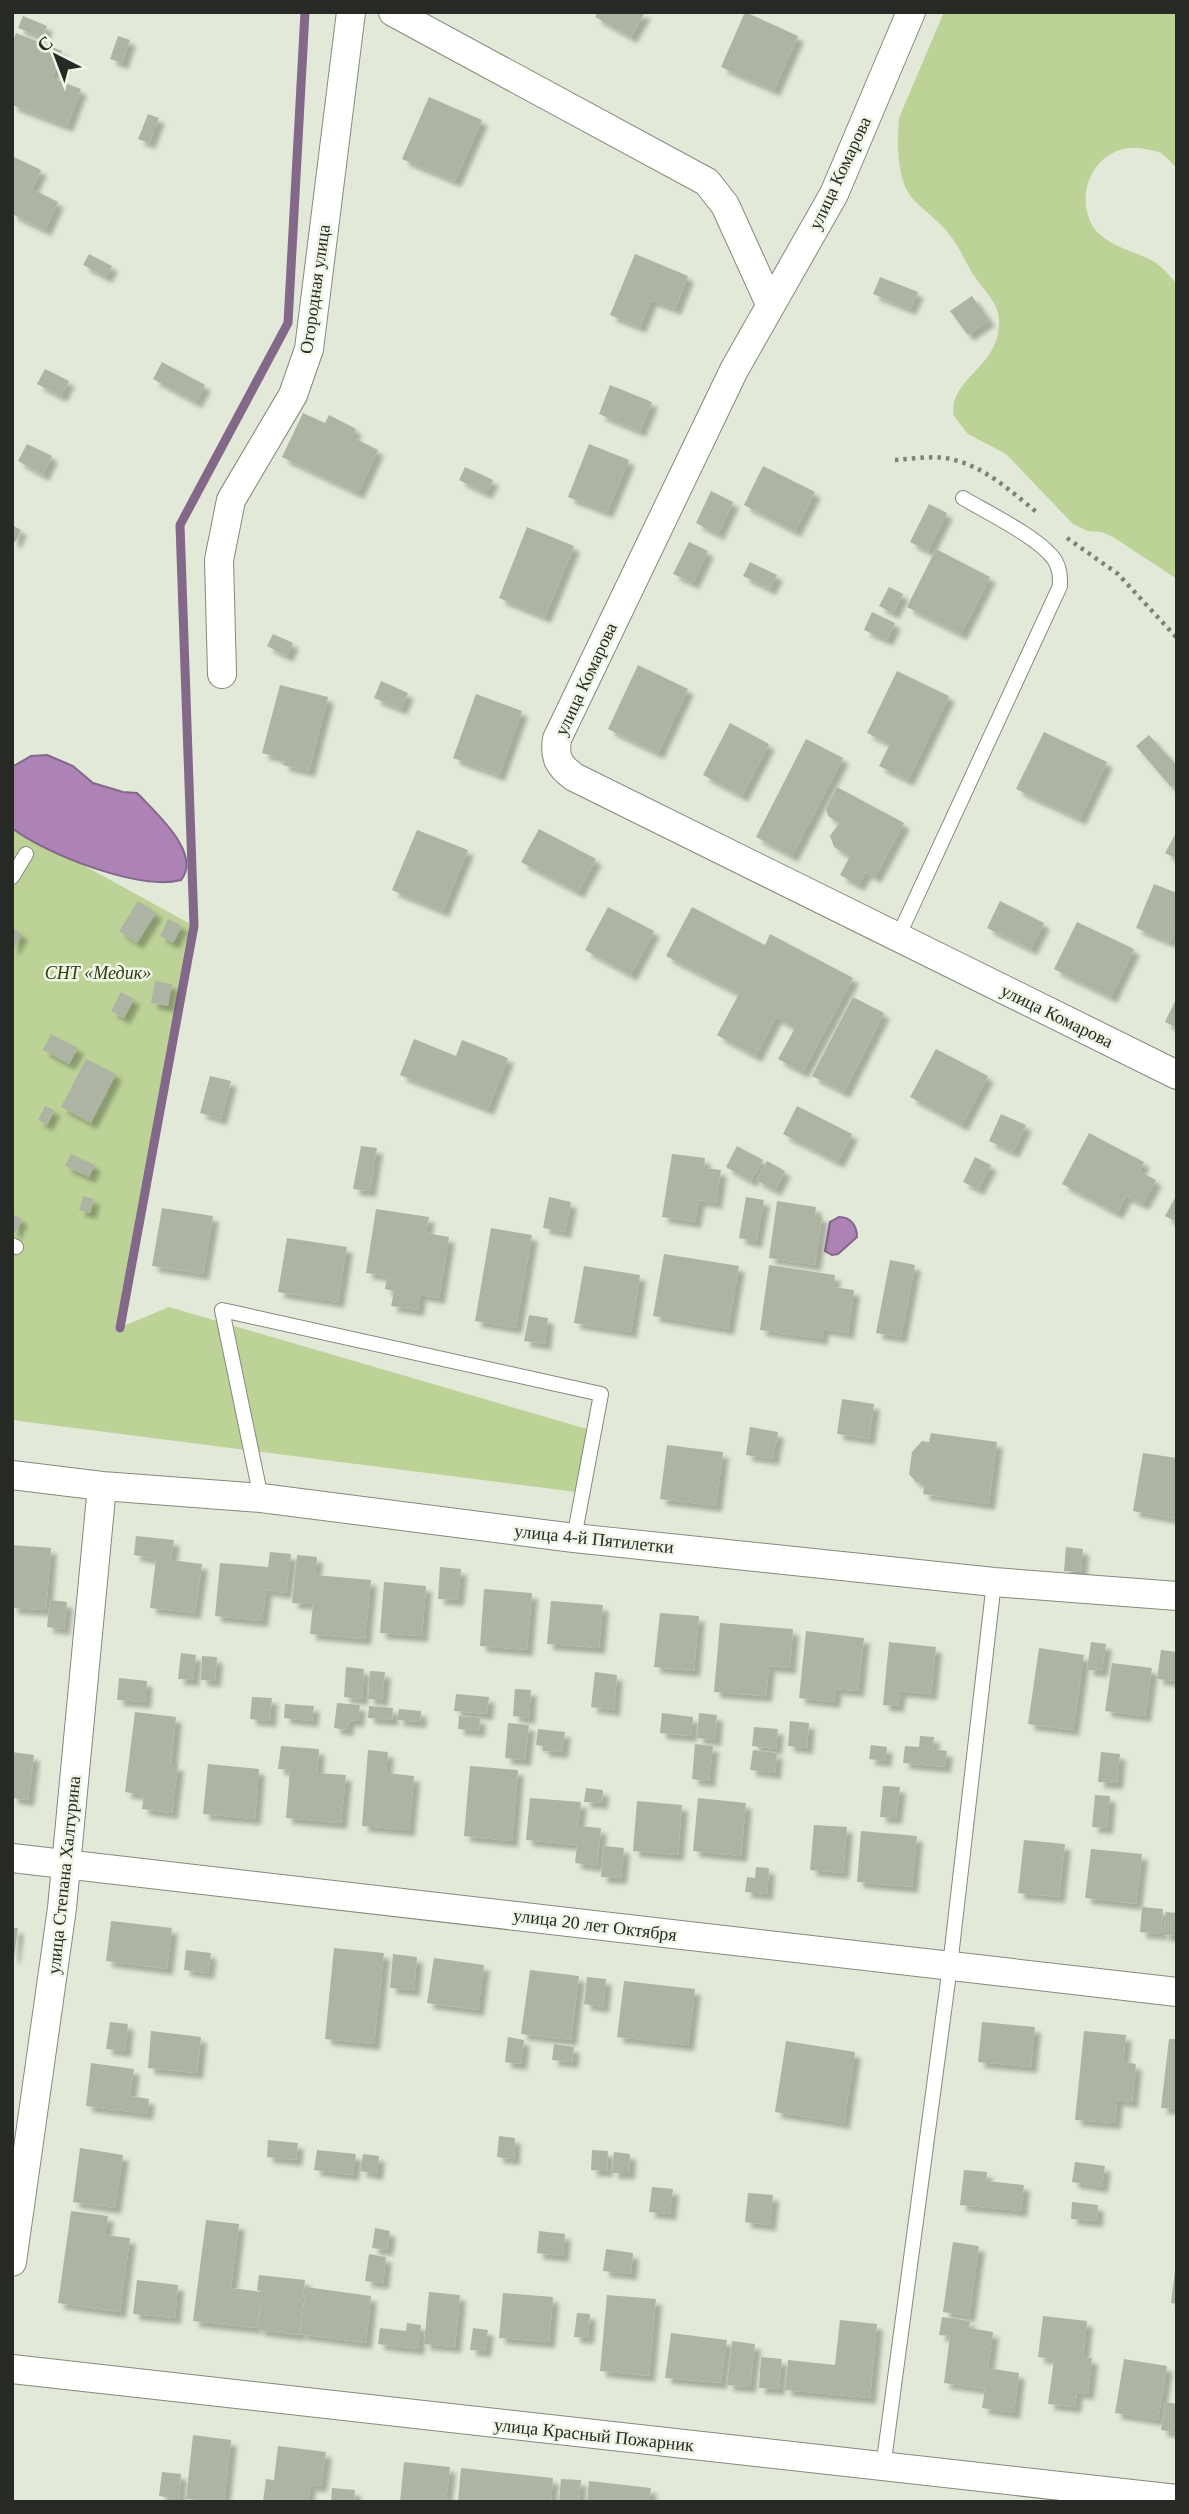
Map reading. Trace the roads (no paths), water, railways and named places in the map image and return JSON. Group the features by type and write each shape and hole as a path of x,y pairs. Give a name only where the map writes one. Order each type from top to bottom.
{"street":[{"name":"Огородная улица","path":"222,674 221,548 231,500 293,395 309,349 351,12"},
{"path":"393,12 707,182 725,205 771,304"},
{"name":"улица Комарова","path":"911,12 834,194 734,370 557,740 555,751 558,761 574,777 1177,1075"},
{"name":"улица 4-й Пятилетки","path":"12,1475 102,1486 261,1498 574,1538 994,1582 1177,1597"},
{"name":"улица Степана Халтурина","path":"12,2262 67,1864 102,1486"},
{"name":"улица 20 лет Октября","path":"12,1858 1177,1992"},
{"name":"улица Красный Пожарник","path":"12,2369 1177,2499"}],"lane":[{"path":"898,937 1060,586 1060,573 1055,560 1040,545 963,498"},
{"path":"12,877 26,854"},
{"path":"261,1498 222,1310 601,1394 574,1538"},
{"path":"883,2468 950,1966 994,1582"}],"waterway":[{"path":"120,1328 194,926 180,525 288,323 305,12"}],"park label":[{"name":"СНТ «Медик»","path":"98,973"}]}
